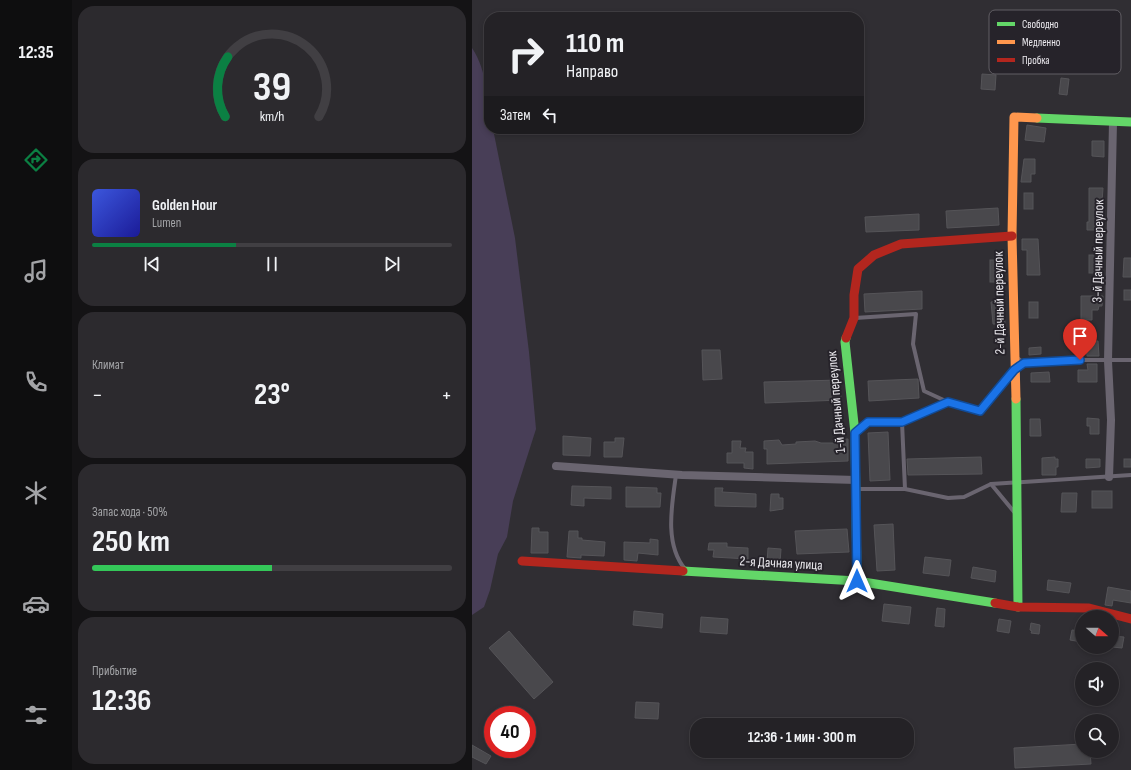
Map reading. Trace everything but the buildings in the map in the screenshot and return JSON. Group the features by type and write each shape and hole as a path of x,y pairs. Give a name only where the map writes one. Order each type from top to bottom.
{"street":[{"name":"2-й Дачный переулок","path":"1018,607 1018,483 1014,370 1012,236 1014,117 1113,122"},
{"path":"1113,122 1131,122"},
{"name":"3-й Дачный переулок","path":"1109,477 1111,420 1108,361 1113,122"},
{"name":"1-й Дачный переулок","path":"857,581 855,433 845,342 854,318 854,295 858,269 874,255 901,244 1012,236"},
{"path":"556,466 856,485"},
{"name":"2-я Дачная улица","path":"522,561 857,581 1018,607 1089,608 1131,619"}],"lane":[{"path":"854,318 916,314 914,344 924,391 948,402 980,411 1014,370 1024,363 1066,360 1131,360"},
{"path":"1014,355 1024,363"},
{"path":"855,433 868,422 902,422 948,402"},
{"path":"902,422 905,490"},
{"path":"676,474 671,515 674,549 679,561 687,571"},
{"path":"856,485 905,490 948,498 964,497 991,484 1131,475"},
{"path":"991,484 1018,516"}],"shaded area":[{"path":"472,48 484,76 484,134 494,134 515,238 529,352 536,429 513,501 507,537 498,554 490,590 484,607 472,615"}],"traffic: fast":[{"path":"1037,118 1131,122"},
{"path":"846,338 845,342 855,433 857,581"},
{"path":"1016,399 1018,607"},
{"path":"683,571 857,581 995,603"}],"traffic: slow":[{"path":"1016,399 1012,236 1014,117 1037,118"}],"traffic: jam":[{"path":"846,338 854,318 854,295 858,269 874,255 901,244 1012,236"},
{"path":"522,561 683,571"},
{"path":"995,603 1018,607 1089,608 1131,619"}],"route":[{"path":"857,581 855,433 868,422 902,422 948,402 980,411 1014,370 1024,363 1080,360"}]}
